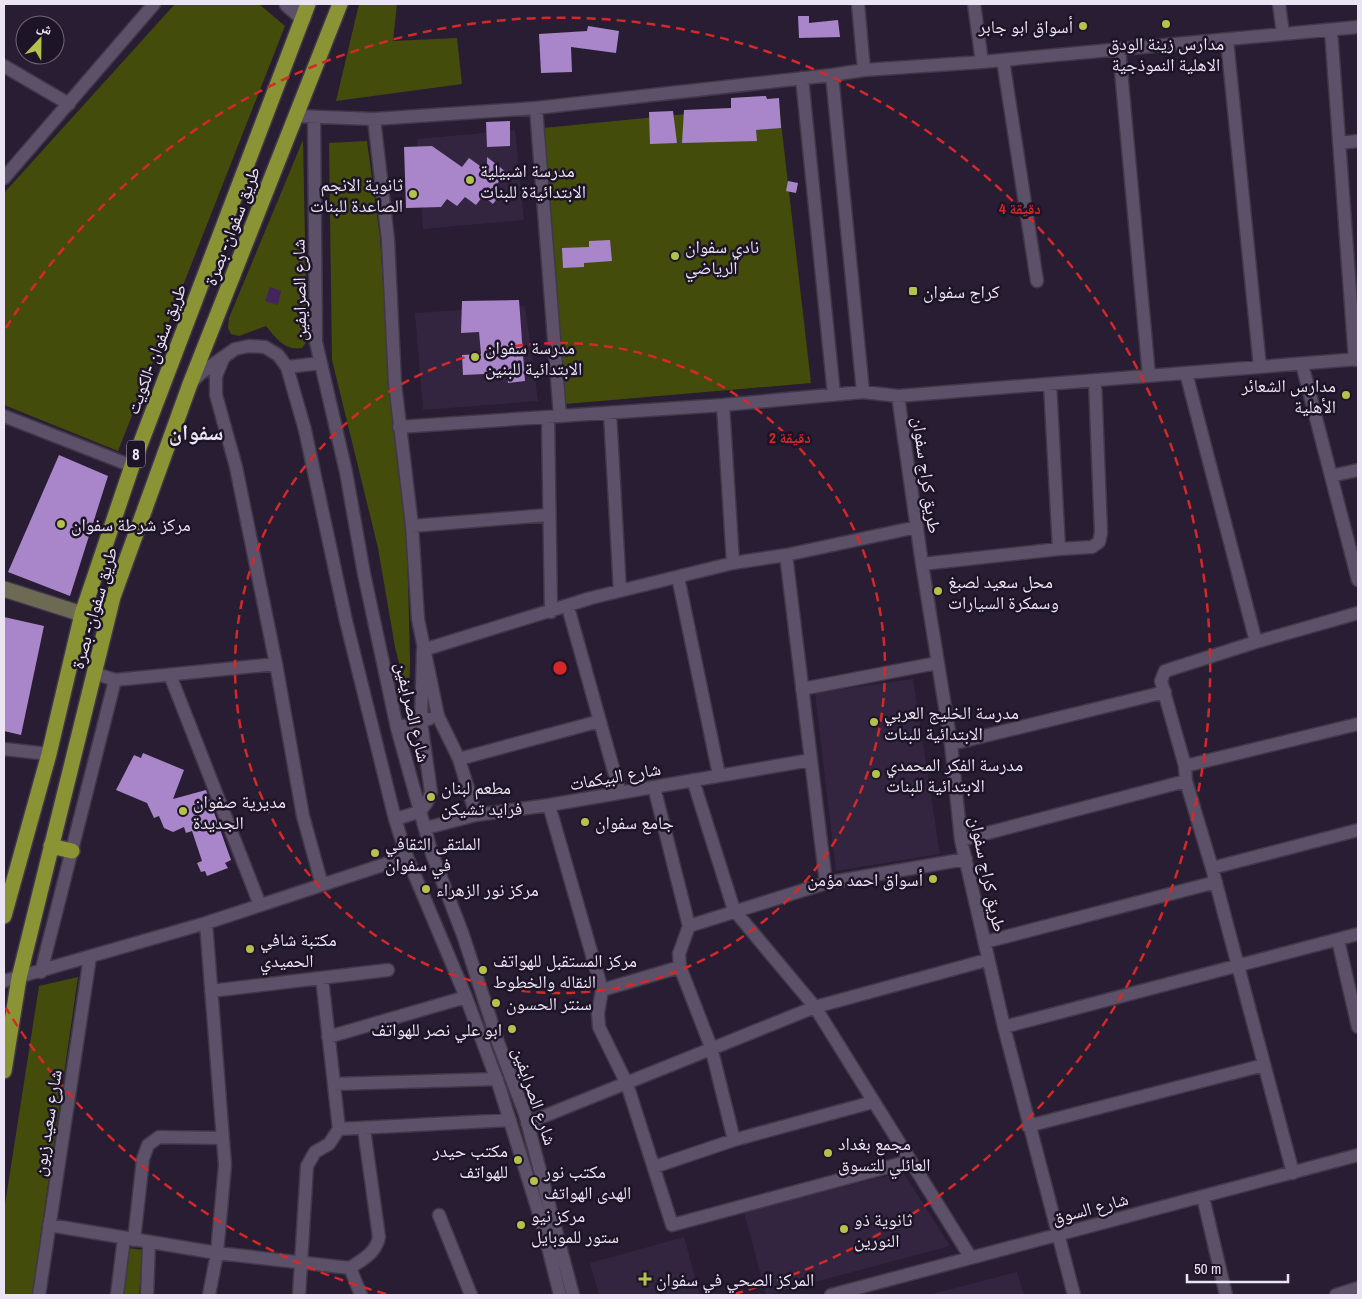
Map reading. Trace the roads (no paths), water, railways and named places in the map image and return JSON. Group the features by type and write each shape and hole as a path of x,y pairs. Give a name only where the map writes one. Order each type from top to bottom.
{"highway":[{"name":"طريق سفوان- بصرة","path":"4,1071 11,979 51,846 113,597 179,414 340,4"},
{"name":"طريق سفوان -الكويت","path":"4,916 49,754 82,614 132,466 163,382 306,11"},
{"path":"163,382 172,390 189,388"},
{"path":"155,405 166,404 179,414"},
{"path":"51,846 72,850"}],"main road":[{"path":"4,589 82,614"}],"street":[{"path":"4,178 154,4"},
{"path":"287,4 306,11"},
{"path":"858,4 864,70"},
{"path":"974,4 982,62"},
{"path":"1279,4 1283,34"},
{"path":"295,116 314,119 374,119 536,108 832,76 864,70 982,62 1358,27"},
{"path":"399,427 724,405 863,392 898,396 1356,359 1352,239 1339,143 1331,30"},
{"path":"1227,40 1260,367"},
{"path":"1119,50 1149,376"},
{"path":"1003,60 1037,281"},
{"path":"4,66 69,104"},
{"path":"832,76 863,392"},
{"path":"802,78 834,395"},
{"path":"536,108 554,416 548,515 551,612"},
{"name":"شارع الصرايفين","path":"314,119 316,342 346,472 364,574 398,728 432,854 463,935 527,1123 573,1295"},
{"path":"374,119 388,240 395,384 412,526 418,619 438,716 460,759 476,815"},
{"path":"1339,143 1358,141"},
{"path":"189,388 201,373 235,349 265,347 278,355 287,367 321,363"},
{"path":"223,359 216,376 216,395 236,467 276,664 303,816 322,885"},
{"path":"1302,364 1358,580"},
{"name":"شارع الصرايفين","path":"287,367 306,430 326,532 378,757 395,819 407,857 423,890 497,1079 542,1223 560,1295"},
{"path":"1186,373 1256,642"},
{"path":"922,564 1059,548 1092,547 1099,542 1101,533 1095,380"},
{"path":"1050,384 1059,548"},
{"name":"طريق كراج سفوان","path":"898,396 950,744 961,840 985,942 987,960 1028,1126 1074,1295"},
{"path":"724,405 732,563"},
{"path":"610,413 620,592"},
{"path":"4,416 132,466"},
{"path":"1331,476 1358,470"},
{"path":"412,526 548,515"},
{"path":"423,650 568,606 732,563 786,555 917,527"},
{"path":"786,555 826,883"},
{"path":"678,577 719,775"},
{"path":"568,606 620,793"},
{"path":"1293,1172 1216,882 1186,781 1185,766 1161,681 1165,670 1358,613"},
{"path":"395,819 422,812 429,802 432,792 421,722 423,650"},
{"path":"802,689 938,662"},
{"path":"94,673 115,680 276,664"},
{"path":"170,675 260,906"},
{"path":"41,972 115,680"},
{"path":"950,744 1165,692"},
{"path":"398,728 438,716"},
{"path":"460,759 600,722"},
{"path":"1185,766 1358,724"},
{"path":"4,749 49,754"},
{"name":"شارع البيكمات","path":"426,828 476,815 549,805 811,760"},
{"path":"693,780 734,910 815,1007 971,1258"},
{"path":"961,840 1186,781"},
{"path":"654,787 689,926 679,954 680,967 711,1047 734,1140"},
{"path":"549,805 602,990 598,1013 599,1027 627,1084 672,1225 910,1161"},
{"path":"1212,868 1358,830"},
{"path":"11,979 41,972 206,923 407,857"},
{"path":"689,926 734,910 826,883 966,859"},
{"path":"985,942 1216,882"},
{"path":"206,923 225,1165 217,1253 209,1295"},
{"path":"1004,1027 1358,934"},
{"path":"443,943 463,935"},
{"path":"1338,940 1358,1027"},
{"name":"شارع سعيد زبون","path":"39,1295 90,957"},
{"path":"527,1123 627,1084 711,1047 815,1007 987,960"},
{"path":"602,990 680,967"},
{"path":"211,991 388,970"},
{"path":"299,1295 307,1166 315,1152 329,1144 339,1129 322,978"},
{"path":"328,1037 466,997"},
{"path":"1028,1126 1264,1065"},
{"path":"334,1084 497,1079"},
{"path":"654,1167 734,1140 873,1102"},
{"path":"339,1129 510,1120"},
{"path":"49,1225 217,1253 300,1264 350,1268 372,1253 377,1246 379,1237 364,1129"},
{"path":"117,1295 129,1239 142,1159 148,1145 159,1137 222,1138"},
{"name":"شارع السوق","path":"831,1295 1358,1155"},
{"path":"1203,1197 1226,1295"},
{"path":"438,1215 471,1295"},
{"path":"147,1295 149,1242"},
{"path":"350,1268 361,1295"},
{"path":"1336,1295 1358,1288"}],"place":[{"name":"مدارس زينة الودق الاهلية النموذجية","path":"1166,24"},
{"name":"أسواق ابو جابر","path":"1083,26"},
{"name":"مدرسة اشبيلية الابتدائيةة للبنات","path":"470,180"},
{"name":"ثانوية الانجم الصاعدة للبنات","path":"413,194"},
{"name":"نادي سفوان الرياضي","path":"675,256"},
{"name":"كراج سفوان","path":"913,291"},
{"name":"مدرسة سفوان الابتدائية للبنين","path":"475,357"},
{"name":"مدارس الشعائر الأهلية","path":"1346,395"},
{"name":"مركز شرطة سفوان","path":"61,524"},
{"name":"محل سعيد لصبغ وسمكرة السيارات","path":"938,591"},
{"name":"مدرسة الخليج العربي الابتدائية للبنات","path":"874,722"},
{"name":"مدرسة الفكر المحمدي الابتدائية للبنات","path":"876,774"},
{"name":"مطعم لبنان فرايد تشيكن","path":"431,797"},
{"name":"مديرية صفوان الجديدة","path":"183,811"},
{"name":"جامع سفوان","path":"585,822"},
{"name":"الملتقى الثقافي في سفوان","path":"375,853"},
{"name":"أسواق احمد مؤمن","path":"933,879"},
{"name":"مركز نور الزهراء","path":"426,889"},
{"name":"مكتبة شافي الحميدي","path":"250,949"},
{"name":"مركز المستقبل للهواتف النقاله والخطوط","path":"483,970"},
{"name":"سنتر الحسون","path":"496,1003"},
{"name":"ابو علي نصر للهواتف","path":"512,1029"},
{"name":"مجمع بغداد العائلي للتسوق","path":"828,1153"},
{"name":"مكتب حيدر للهواتف","path":"518,1160"},
{"name":"مكتب نور الهدى الهواتف","path":"534,1181"},
{"name":"مركز نيو ستور للموبايل","path":"521,1225"},
{"name":"ثانوية ذو النورين","path":"844,1229"},
{"name":"المركز الصحي في سفوان","path":"645,1279"}],"district":[{"name":"سفوان","path":"196,432"}]}
